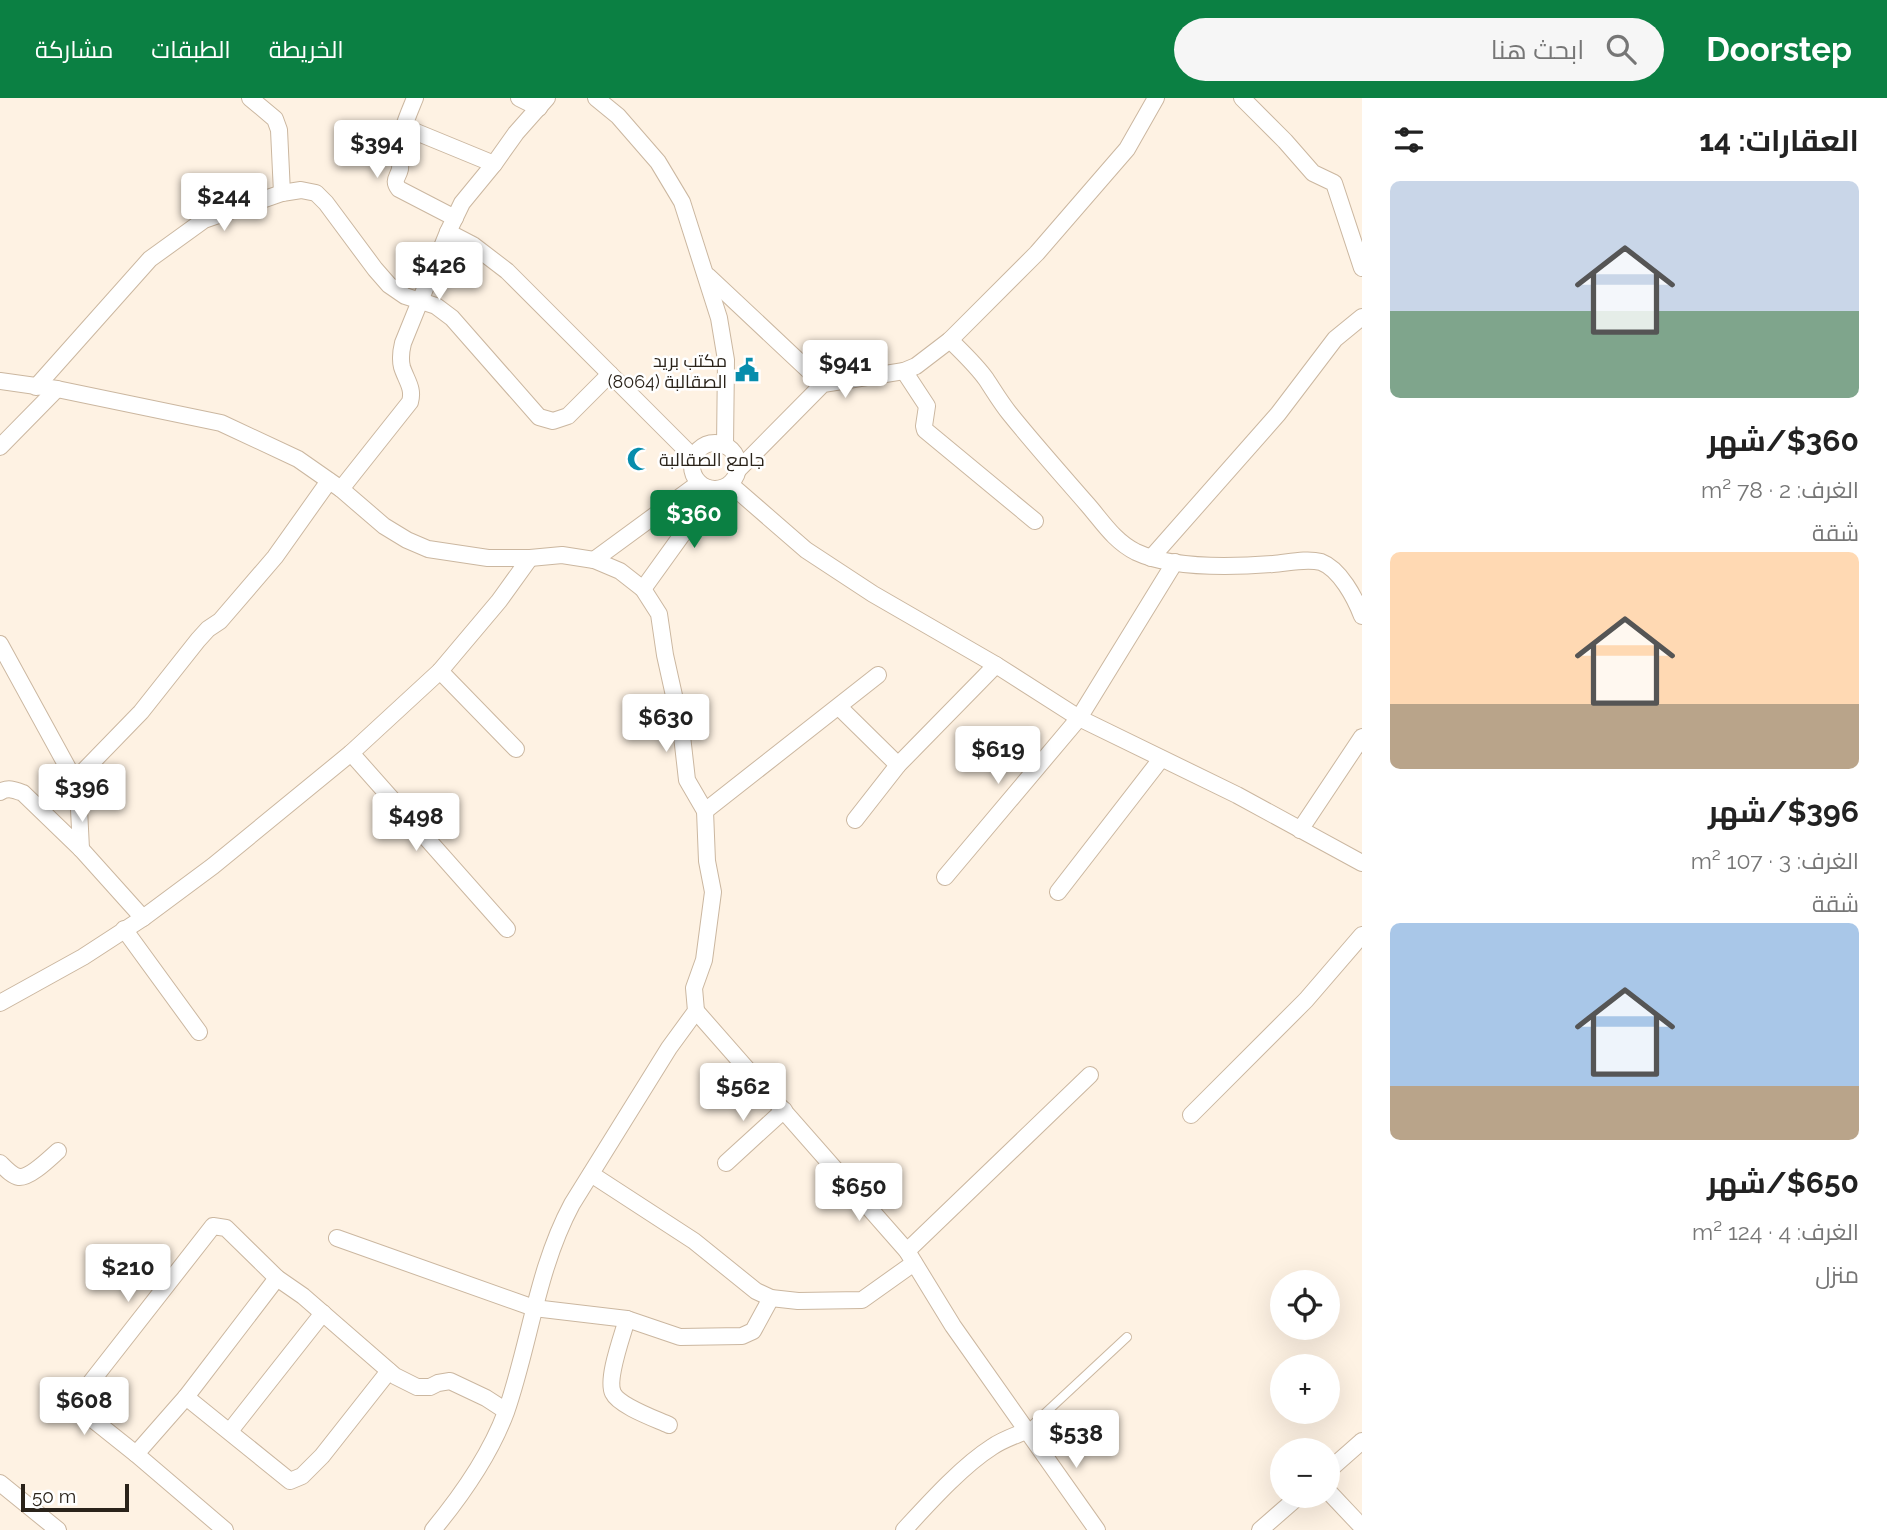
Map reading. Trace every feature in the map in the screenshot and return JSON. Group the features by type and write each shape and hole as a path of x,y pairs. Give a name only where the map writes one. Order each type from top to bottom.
{"street":[{"path":"250,98 275,119 279,130 282,193"},
{"path":"415,98 399,147 400,169 395,179 399,189 451,225 472,245 507,271 694,458"},
{"path":"519,98 543,103"},
{"path":"643,589 727,481 823,384 904,371 916,366 950,340 1037,253 1127,149 1156,98"},
{"path":"1242,98 1313,173 1334,183 1362,268"},
{"path":"604,101 658,162 682,202 719,318 726,360 725,446"},
{"path":"74,781 141,712 198,640 220,621 335,485 410,402 413,393 402,367 403,343 451,225 462,203 543,103"},
{"path":"404,127 494,164"},
{"path":"36,387 150,259 204,220 282,193 301,190 316,193 326,203 389,285 405,296 436,306 452,318 539,417 553,421 568,416 610,374"},
{"path":"705,273 823,384"},
{"path":"1151,558 1278,414 1335,339 1362,317"},
{"path":"950,340 985,377 1008,411 1114,537 1126,547 1151,558 1200,565 1321,562 1332,569 1349,589 1362,616"},
{"path":"904,371 927,406 925,430 1035,521"},
{"path":"0,381 57,389 221,423 298,459 335,485 384,526 407,540 428,548 488,558 562,555 594,560 620,571 643,589 659,614 681,727 687,780 705,811 707,861 713,892 704,960 694,988 696,1011 911,1257 953,1326 1097,1530"},
{"path":"0,447 57,389"},
{"path":"718,444 725,446 736,456 727,481 709,489 699,483 692,471 694,458 703,447 718,444"},
{"path":"727,481 806,550 873,594 996,665 1079,718 1237,795 1362,863"},
{"path":"594,560 699,483"},
{"path":"0,1003 83,957 143,918 213,866 351,753 440,671 499,601 530,558"},
{"path":"945,877 1079,718 1175,562"},
{"path":"0,644 78,789 81,849"},
{"path":"855,820 898,765 996,665"},
{"path":"440,671 516,749"},
{"path":"705,811 878,675"},
{"path":"839,707 898,765"},
{"path":"1300,830 1362,737"},
{"path":"351,753 508,929"},
{"path":"1058,892 1161,759"},
{"path":"0,792 4,789 23,793 81,849 143,918"},
{"path":"124,929 199,1032"},
{"path":"1191,1115 1306,1000 1362,935"},
{"path":"433,1530 448,1513 495,1439 560,1226 668,1048 696,1011"},
{"path":"591,1174 694,1241 756,1291 771,1298 798,1301 862,1300 911,1257 1090,1075"},
{"path":"726,1163 784,1110"},
{"path":"0,1163 14,1175 21,1177 28,1175 58,1151"},
{"path":"72,1405 213,1226 226,1228 277,1278 303,1296 395,1376 417,1387 429,1387 450,1381 506,1410"},
{"path":"337,1238 534,1308 627,1319 680,1337 742,1336 753,1331 771,1298"},
{"path":"136,1454 186,1397 277,1278"},
{"path":"230,1431 323,1313"},
{"path":"627,1319 611,1377 612,1392 621,1402 669,1425"},
{"path":"186,1397 285,1477 296,1480 322,1456 389,1371"},
{"path":"57,1391 225,1530"},
{"path":"904,1530 976,1459 1004,1440 1026,1431"},
{"path":"1340,1460 1362,1441"},
{"path":"0,1483 58,1530"},
{"path":"1340,1504 1362,1527"},
{"path":"1261,1530 1286,1508"}],"lane":[{"path":"1026,1431 1127,1337"}],"place":[{"name":"مكتب بريد الصقالبة (8064)","path":"747,370"},
{"name":"جامع الصقالبة","path":"639,459"}]}
